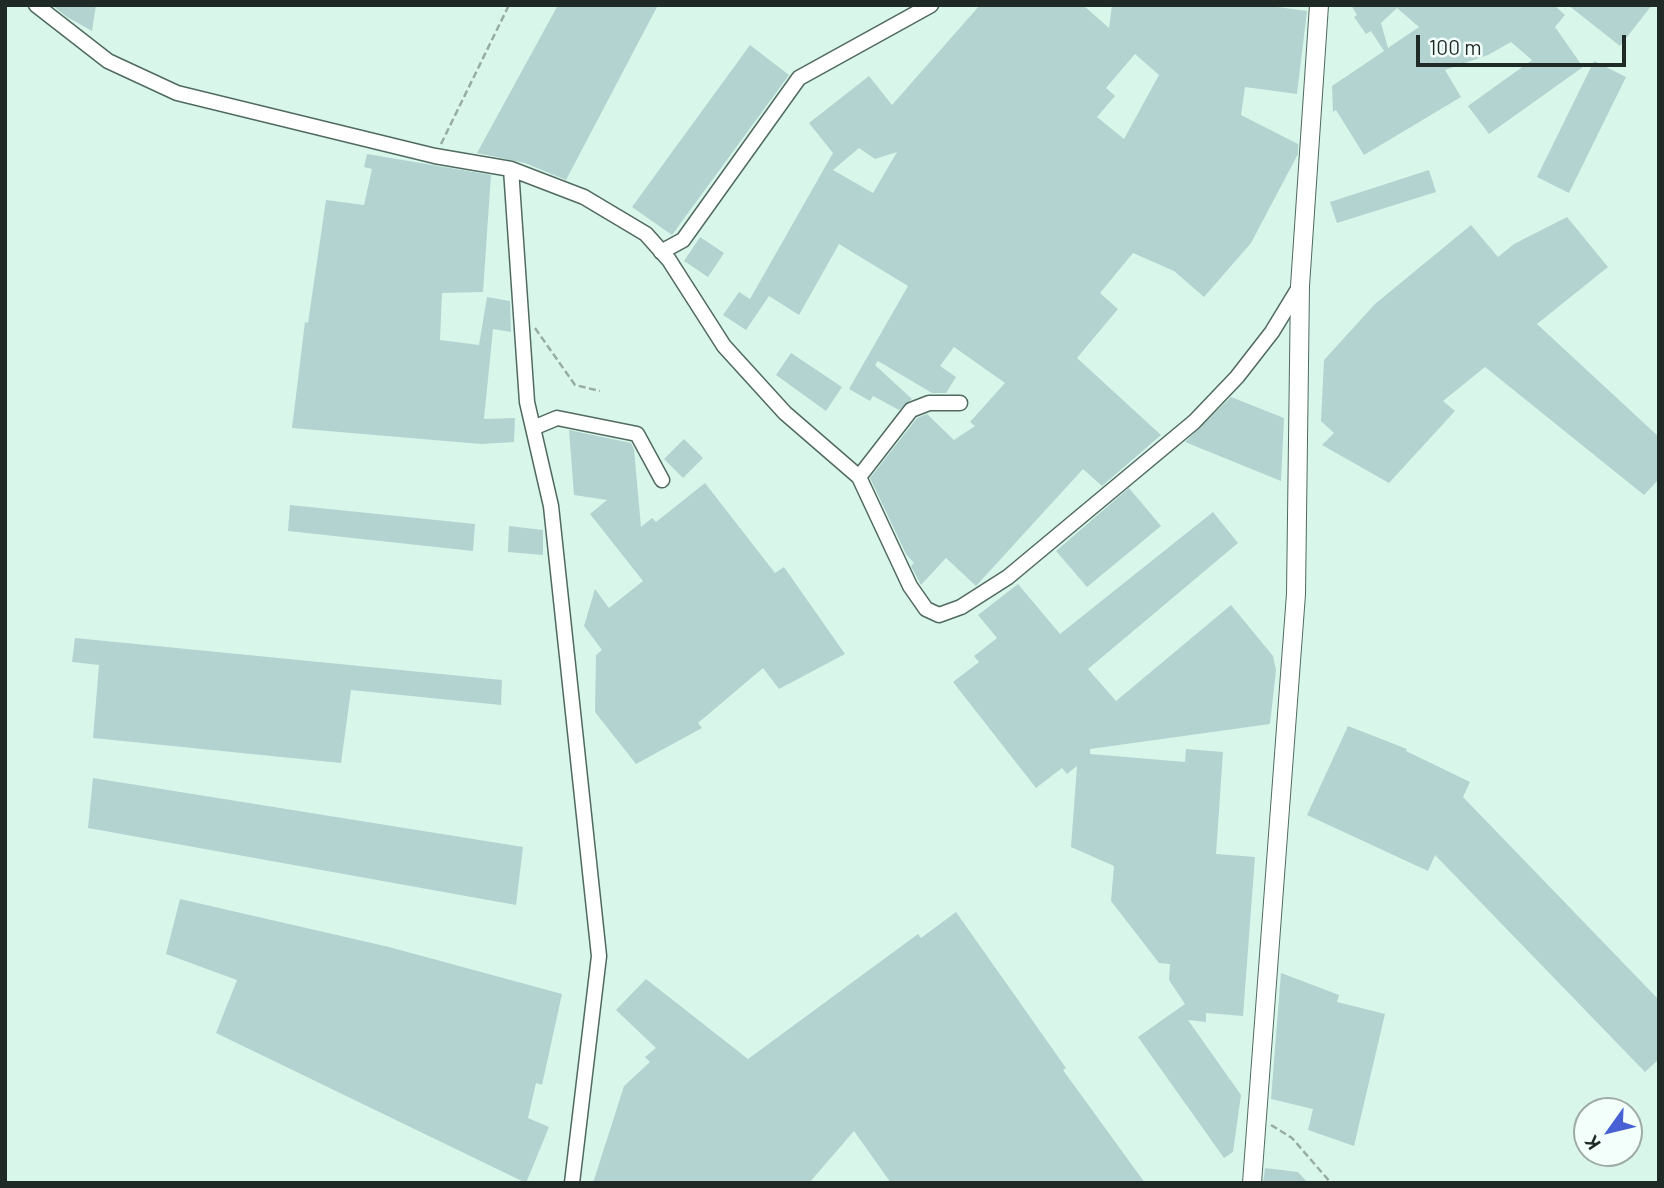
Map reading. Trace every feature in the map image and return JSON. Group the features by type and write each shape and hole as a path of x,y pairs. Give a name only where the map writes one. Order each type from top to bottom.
{"street":[{"path":"36,5 108,61 177,93 435,156 512,169 584,197 646,233 724,346 785,413 859,477 911,586 926,609 939,615 949,613 1008,577 1194,422 1237,377 1272,332 1300,286"},
{"path":"661,252 683,240 799,78 931,5"},
{"path":"1252,1183 1296,594 1300,286 1320,5"},
{"path":"512,169 527,402 551,506 599,956 572,1183"},
{"path":"859,477 911,410 929,403 960,402"},
{"path":"533,428 557,418 637,434 662,480"}],"path":[{"path":"435,156 509,5"},
{"path":"521,327 537,328 575,385 600,391"},
{"path":"1255,1117 1292,1138 1331,1183"}],"building":[{"path":"52,5 96,5 92,31 67,17"},
{"path":"558,5 658,5 566,180 525,163 477,153"},
{"path":"980,5 1083,5 1109,28 1112,5 1263,5 1307,11 1297,94 1245,87 1241,115 1298,144 1298,154 1251,243 1204,297 1174,271 1133,253 1100,293 1118,309 1077,358 1161,435 1102,486 1083,469 976,586 946,558 921,585 911,566 914,563 906,554 870,478 917,418 927,414 954,440 975,426 970,422 1005,383 954,347 940,366 956,377 946,393 932,393 878,361 875,365 912,399 899,410 873,396 870,401 849,389 908,286 839,244 799,315 769,296 746,330 723,315 739,292 750,299 833,153 809,123 869,76 892,105","holes":["1135,54 1159,75 1124,139 1097,117 1115,96 1106,88","859,148 875,159 897,152 873,193 833,170"]},
{"path":"1351,5 1554,5 1565,15 1555,27 1583,67 1489,134 1468,106 1532,60 1511,42 1488,55 1445,70 1461,97 1364,155 1336,110 1333,112 1332,86 1384,51 1371,31 1366,34 1354,17 1357,15","holes":["1397,8 1419,27 1388,48 1381,23"]},
{"path":"1568,5 1652,5 1620,46"},
{"path":"750,45 789,75 672,235 632,207"},
{"path":"1594,61 1626,77 1569,193 1537,177"},
{"path":"367,154 491,175 483,292 442,293 440,340 479,345 487,297 510,301 511,332 493,329 484,419 515,418 514,442 481,444 292,428 305,322 308,323 326,200 364,205 372,169 364,167"},
{"path":"1429,170 1436,192 1337,223 1330,202"},
{"path":"1567,217 1608,267 1537,324 1659,437 1659,479 1644,495 1485,367 1443,401 1455,411 1389,483 1322,445 1334,433 1321,421 1324,360 1375,304 1471,225 1498,257 1514,244"},
{"path":"700,237 724,253 708,277 684,261"},
{"path":"791,353 842,387 826,411 776,375"},
{"path":"1231,397 1284,418 1281,481 1185,442"},
{"path":"569,430 631,443 634,449 641,527 652,518 656,522 705,483 775,573 784,567 845,654 779,689 763,668 698,723 702,728 636,764 595,712 596,655 602,650 584,626 595,589 609,608 643,581 590,514 607,500 574,495"},
{"path":"684,439 703,458 683,478 664,459"},
{"path":"1129,488 1161,526 1087,587 1056,551"},
{"path":"290,505 475,524 473,551 288,531"},
{"path":"1213,512 1238,543 1088,669 1116,701 1231,605 1273,656 1276,670 1270,724 1090,749 1090,754 1185,762 1186,749 1223,752 1216,854 1255,857 1243,1016 1206,1013 1206,1022 1188,1020 1241,1095 1233,1152 1224,1158 1138,1037 1185,1004 1169,980 1170,964 1159,963 1111,901 1114,866 1071,847 1077,766 1067,774 1062,768 1036,788 953,682 979,662 974,656 997,638 978,615 1018,584 1060,634"},
{"path":"509,526 543,530 543,555 508,552"},
{"path":"75,638 502,680 501,705 351,690 341,763 93,738 99,665 72,662"},
{"path":"1348,726 1407,749 1406,751 1470,782 1463,797 1659,1000 1659,1059 1645,1072 1435,855 1428,871 1307,815"},
{"path":"93,778 523,847 516,905 88,828"},
{"path":"180,899 389,947 562,994 542,1085 536,1083 528,1118 549,1127 526,1183 216,1033 237,980 166,954"},
{"path":"956,912 1066,1068 1063,1070 1145,1183 891,1183 854,1131 809,1183 593,1183 624,1086 650,1062 645,1057 656,1048 616,1010 646,979 748,1059 918,934 921,938"},
{"path":"1281,973 1339,995 1337,1002 1385,1014 1354,1146 1308,1130 1313,1109 1271,1099"},
{"path":"1265,1168 1298,1172 1308,1183 1263,1183"}]}
